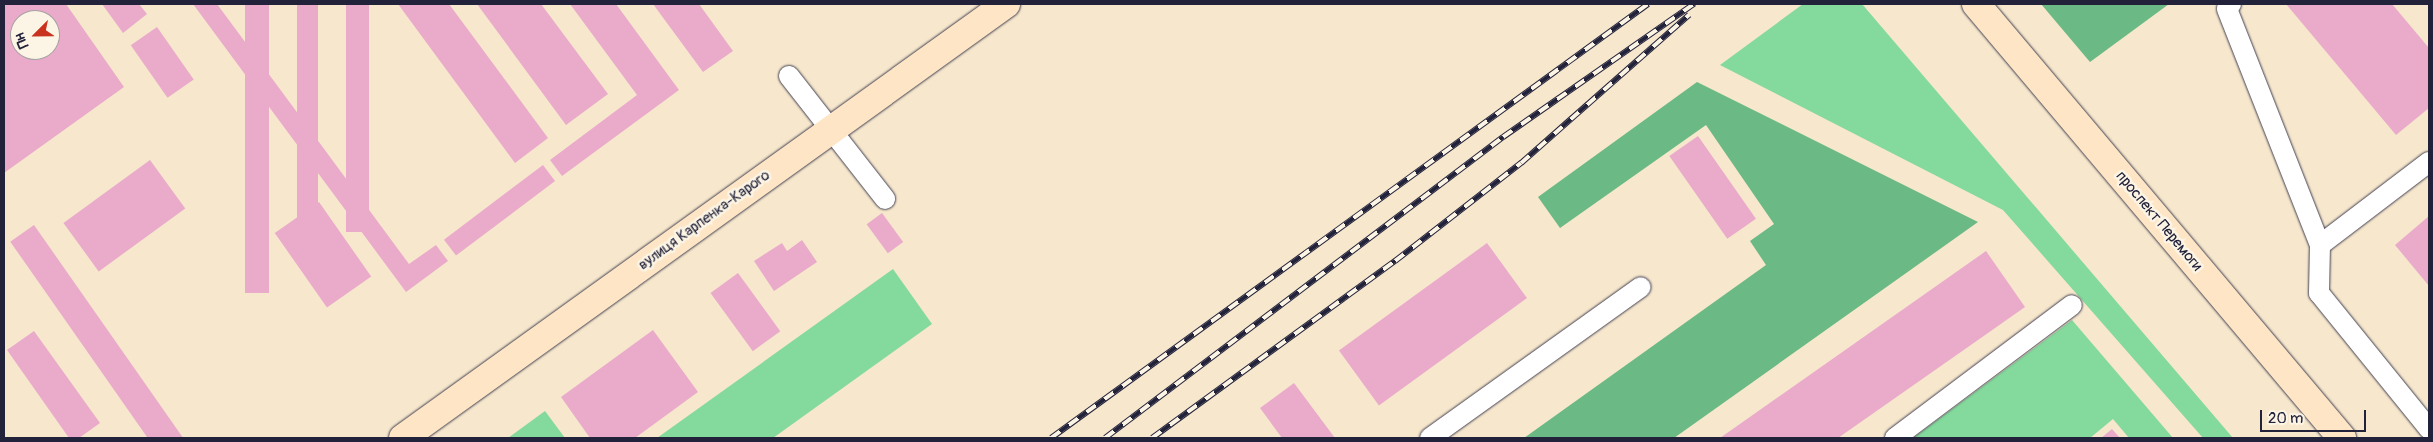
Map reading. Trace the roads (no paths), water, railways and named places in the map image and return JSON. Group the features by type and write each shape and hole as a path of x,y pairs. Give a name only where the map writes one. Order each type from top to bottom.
{"main road":[{"name":"вулиця Карпенка-Карого","path":"403,438 1006,4"},
{"name":"проспект Перемоги","path":"1976,4 2342,438"}],"lane":[{"path":"2231,4 2227,9 2320,245 2319,293 2429,429"},
{"path":"790,76 885,199"},
{"path":"2320,245 2429,162"},
{"path":"1430,438 1641,287"},
{"path":"1895,438 2072,305"}],"railway":[{"path":"1051,438 1648,4"},
{"path":"1105,438 1503,137 1694,4"},
{"path":"1152,438 1395,261 1521,163 1689,15"}]}
